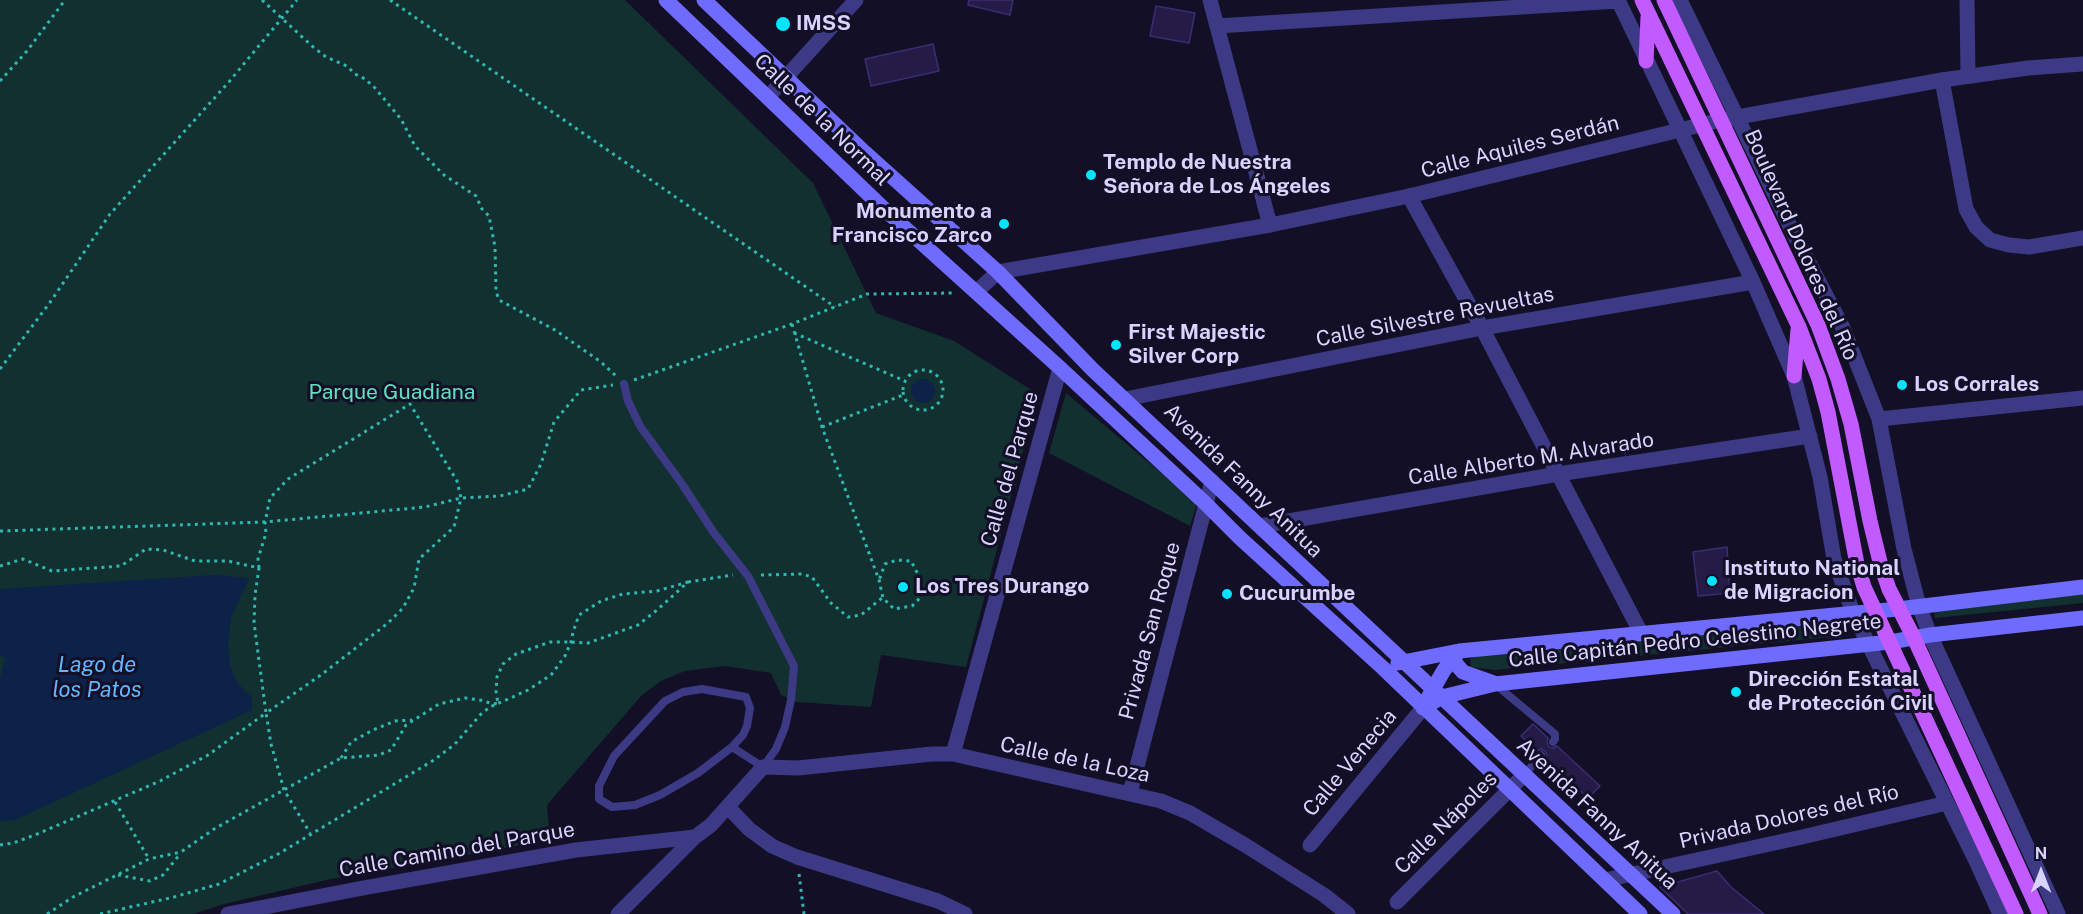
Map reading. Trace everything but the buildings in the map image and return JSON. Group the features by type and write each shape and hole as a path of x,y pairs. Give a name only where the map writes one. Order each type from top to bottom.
{"main road":[{"name":"Calle de la Normal","path":"666,0 884,208 976,292"},
{"name":"Calle de la Normal","path":"704,0 861,149 998,272"},
{"name":"Boulevard Dolores del Río","path":"1664,0 1818,324 1851,424 1881,566 1898,609 1914,638 2040,914"},
{"name":"Boulevard Dolores del Río","path":"1645,7 1798,327 1819,379 1828,412 1857,564 1864,587 2016,914"},
{"path":"1645,7 1646,61"},
{"name":"Avenida Fanny Anitua","path":"998,272 1093,370 1673,914"},
{"name":"Avenida Fanny Anitua","path":"976,292 1383,668 1605,880 1636,913"},
{"path":"1794,376 1798,327"},
{"path":"1060,368 1077,364 1093,370"},
{"name":"Calle Capitán Pedro Celestino Negrete","path":"1383,668 1402,662 1456,654 1641,633 1898,609 2083,587"},
{"name":"Calle Capitán Pedro Celestino Negrete","path":"1423,708 1438,692 1495,684 1890,642 1930,635 2083,618"},
{"path":"1456,654 1456,664 1463,672 1495,684"},
{"path":"1438,692 1456,654"}],"street":[{"path":"768,97 856,0"},
{"path":"1210,0 1270,225"},
{"path":"1680,0 1793,232 1843,328 1879,419 1904,549 1919,606 1930,635 2058,914"},
{"path":"1967,0 1968,76"},
{"path":"1217,26 1618,1 1753,282 1794,376 1820,477 1834,559 1853,613 2000,914"},
{"name":"Calle Aquiles Serdán","path":"998,272 1270,225 1409,196 1721,120 1942,80 2083,64"},
{"path":"1942,80 1966,208 1976,227 1990,240 2009,245 2029,247 2083,238"},
{"path":"1409,196 1482,328 1641,633"},
{"path":"976,292 998,272"},
{"name":"Calle Silvestre Revueltas","path":"1125,399 1482,328 1753,282"},
{"name":"Calle del Parque","path":"953,754 1060,368"},
{"path":"1879,419 2083,398"},
{"name":"Calle Alberto M. Alvarado","path":"1260,526 1558,474 1810,436"},
{"name":"Privada San Roque","path":"1130,793 1212,481"},
{"name":"Calle Venecia","path":"1310,845 1423,708"},
{"name":"Calle de la Loza","path":"763,767 798,768 932,754 953,754 1074,783 1130,793 1161,801 1190,813 1273,862 1324,895 1348,914"},
{"path":"618,914 728,807 763,767"},
{"name":"Calle Nápoles","path":"1397,902 1525,774"},
{"name":"Privada Dolores del Río","path":"1605,880 1802,837 1947,802"},
{"path":"728,807 759,838 797,857 938,901 965,914"},
{"name":"Calle Camino del Parque","path":"228,914 576,850 696,837"},
{"path":"1636,913 1653,895"}],"lane":[{"path":"624,384 628,401 640,426 714,533 748,576 794,666 785,728 776,749 763,767 732,747"},
{"path":"1495,684 1555,734 1553,742"},
{"path":"702,689 746,697 750,708 747,726 743,735 732,747 698,773 660,795 635,805 612,807 599,799 599,786 614,756 665,701 683,692 702,689"},
{"path":"1525,774 1541,755"}],"path":[{"path":"0,81 27,51 65,0"},
{"path":"262,0 326,57 347,66 375,88 401,120 415,146 444,175 476,196 489,216 495,247 496,291 499,300 555,330 601,362 624,384"},
{"path":"0,369 51,301 110,214 228,83 297,0"},
{"path":"390,0 835,307"},
{"path":"0,531 265,522 425,507 461,498 500,496 528,489 541,464 554,422 582,390 624,384 792,324 867,294 976,292"},
{"path":"792,324 822,427 879,580 883,598 894,609 912,606 920,598 920,578 911,561 897,560 885,564 879,580"},
{"path":"794,333 905,381"},
{"path":"914,372 933,373 941,383 942,396 935,406 922,410 910,406 903,395 905,381 914,372"},
{"path":"822,427 903,395"},
{"path":"0,845 35,835 115,801 160,781 208,755 266,714 321,675 403,608 414,588 419,559 454,527 461,498 457,481 410,404 288,479 270,498 265,522 266,533 258,559 254,623 266,714 271,744 284,790 310,833"},
{"path":"0,566 23,559 52,571 121,566 146,549 163,550 195,561 228,561 259,568"},
{"path":"100,914 219,884 280,853 434,760 455,744 490,707 528,690 551,675 565,656 579,615 601,601 623,594 657,591 687,582 730,575 802,574 812,577 831,603 848,617 861,615 883,598"},
{"path":"118,874 150,881 163,875 181,852 214,829 341,758 379,755 391,750 412,720 439,704 465,698 498,704 497,677 503,664 516,654 550,642 588,643 638,625 687,582"},
{"path":"341,758 351,742 373,730 395,721 412,720"},
{"path":"115,801 149,860"},
{"path":"47,914 73,897 118,874 149,860 181,852"},
{"path":"797,857 804,914"}],"green space":[{"name":"Parque Guadiana","path":"0,0 625,0 813,183 876,313 954,341 1038,394 966,667 881,655 871,707 797,702 781,695 771,673 725,666 685,671 661,681 641,696 547,805 550,840 331,879 224,904 193,914 0,914"},
{"path":"1066,393 1197,503 1190,526 1049,453"},
{"path":"2083,593 2083,603 1935,618 1934,608"},
{"path":"1837,618 1844,628 1840,636 1495,670 1471,667 1470,659 1477,656"}],"water":[{"path":"923,379 928,380 934,386 934,396 928,402 923,403 918,402 912,396 911,391 912,386 918,380"},
{"name":"Lago de los Patos","path":"214,575 249,578 231,618 228,644 230,665 238,684 252,697 252,710 15,820 0,822 0,678 5,658 0,656 0,589"}],"place":[{"name":"IMSS","path":"783,24"},
{"name":"Templo de Nuestra Señora de Los Ángeles","path":"1091,175"},
{"name":"Monumento a Francisco Zarco","path":"1004,224"},
{"name":"First Majestic Silver Corp","path":"1116,345"},
{"name":"Los Corrales","path":"1902,385"},
{"name":"Instituto National de Migracion","path":"1712,581"},
{"name":"Los Tres Durango","path":"903,587"},
{"name":"Cucurumbe","path":"1227,594"},
{"name":"Dirección Estatal de Protección Civil","path":"1736,692"}]}
